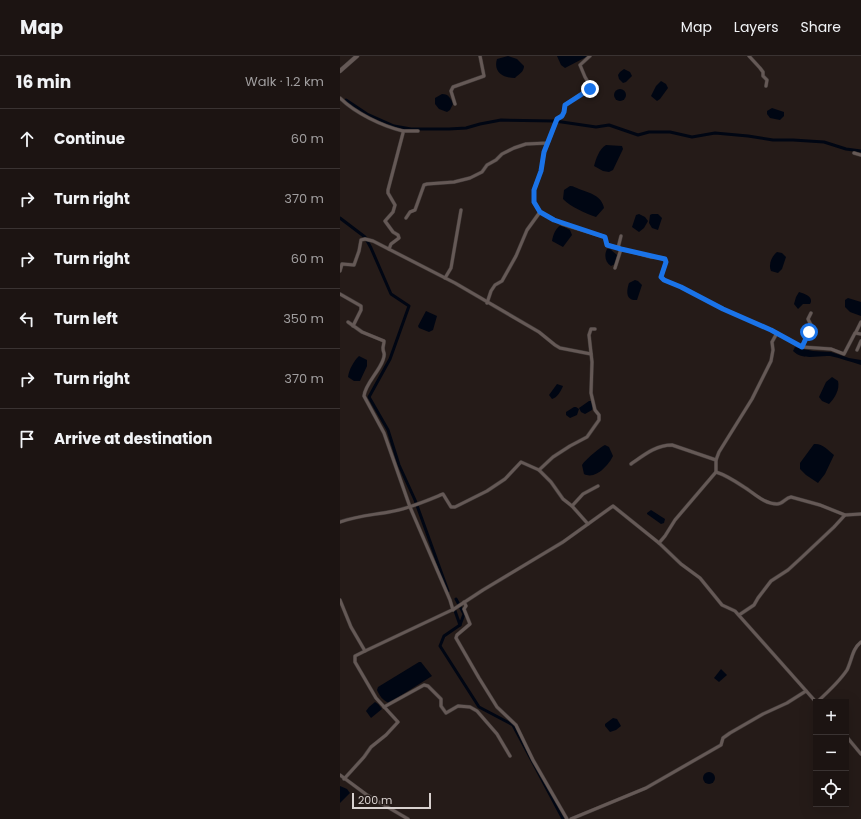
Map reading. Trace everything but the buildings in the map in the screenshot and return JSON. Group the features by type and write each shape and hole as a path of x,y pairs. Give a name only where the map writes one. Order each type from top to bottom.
{"main road":[{"path":"340,71 357,56"}],"street":[{"path":"454,104 451,91 453,87 484,76 480,56"},
{"path":"590,56 580,65 591,87 565,105 564,112 562,116 557,119 544,152 541,171 534,190 534,202 540,212 562,224 605,237 607,245 665,259 666,262 661,277 664,280 681,287 723,309 762,325 802,347 831,349 844,354 861,322"},
{"path":"749,56 763,72 763,76 767,80 766,86"},
{"path":"340,98 349,106 388,127 403,131 418,131"},
{"path":"389,249 391,244 398,240 399,236 393,232 385,222 393,212 395,205 388,193 388,190 401,144 403,131"},
{"path":"406,218 410,212 415,210 424,185 454,182 470,178 482,172 487,165 496,160 502,154 514,148 526,144 548,143"},
{"path":"854,153 861,155"},
{"path":"444,278 448,274 452,263 461,210"},
{"path":"487,303 491,291 495,285 502,281 516,256 527,230 540,212"},
{"path":"615,268 621,236"},
{"path":"340,271 342,264 354,265 361,240 365,239 373,241 444,278 539,332 556,346 591,354"},
{"path":"340,294 361,306 353,326"},
{"path":"802,347 811,325 808,319 811,313"},
{"path":"348,322 362,332 384,341 384,357 376,373 364,391 364,396 384,433 411,507 454,610"},
{"path":"539,470 553,457 587,437 599,420 599,415 595,410 591,393 593,372 588,335 591,329 595,329"},
{"path":"856,332 861,334"},
{"path":"659,543 675,520 716,472 716,460 719,452 752,398 771,361 773,350 772,342 777,333"},
{"path":"857,350 861,341"},
{"path":"631,464 642,455 666,445 672,445 716,460"},
{"path":"340,522 362,515 389,512 411,507 443,494 449,505 454,507 487,491 505,479 521,462 539,470 551,482 563,499 572,506 588,524"},
{"path":"716,472 725,475 765,501 776,504 791,497 820,505 845,515 861,514"},
{"path":"572,506 583,494 598,486"},
{"path":"344,779 371,747 386,735 398,722 376,698 355,662 355,656 454,610 483,590 563,542 612,506 700,578 722,605 739,615 814,699"},
{"path":"739,615 754,605 771,581 788,570 845,515"},
{"path":"340,600 351,627 364,651"},
{"path":"463,603 466,606 464,609 470,624 457,634 456,638 484,688 497,707 516,725 532,760 567,819"},
{"path":"820,699 842,677 849,665 855,648 861,642"},
{"path":"384,707 424,685 428,686 441,699 442,706 446,713 458,706 470,707 477,711 497,734 510,756"},
{"path":"571,819 632,794 672,774 721,744 723,738 730,733 763,714 787,703 806,691"},
{"path":"849,740 861,754"},
{"path":"340,775 367,795 408,819"}],"shaded area":[{"path":"508,56 517,59 524,66 522,71 515,78 503,75 496,67 497,59"},
{"path":"557,56 588,56 565,68 561,65"},
{"path":"624,69 630,72 632,76 623,83 619,79 618,75"},
{"path":"661,81 666,84 668,88 657,101 651,96 656,86"},
{"path":"618,89 622,89 626,95 622,101 618,101 614,97 614,93"},
{"path":"442,94 448,96 453,104 447,112 439,109 435,104 435,98"},
{"path":"772,108 784,112 784,116 780,120 770,118 767,114 767,111"},
{"path":"606,145 622,146 623,149 613,170 609,172 603,171 594,166 597,157"},
{"path":"570,186 595,196 601,201 604,208 596,217 570,205 563,199 564,190"},
{"path":"639,214 645,217 648,221 644,228 639,232 632,227 636,215"},
{"path":"658,214 662,218 658,230 652,228 649,223 650,215"},
{"path":"561,225 570,230 572,235 563,247 552,241 555,232"},
{"path":"607,249 610,249 618,257 615,264 611,266 607,262 606,258"},
{"path":"777,252 782,253 786,257 782,269 778,273 771,271 770,266 772,258"},
{"path":"635,280 642,285 637,300 633,300 629,297 627,290 629,283"},
{"path":"799,292 806,294 810,298 811,302 810,304 803,304 798,309 794,304"},
{"path":"848,298 861,302 861,316 850,312 845,307 845,300"},
{"path":"426,311 437,316 433,330 429,332 419,328 418,326"},
{"path":"795,347 813,351 831,352 861,360 861,365 830,356 801,356 793,351"},
{"path":"359,356 367,360 367,366 360,381 354,381 348,377 353,363"},
{"path":"832,377 838,381 838,390 829,404 822,401 819,397 826,382"},
{"path":"557,384 563,386 557,396 552,399 549,395"},
{"path":"591,401 593,407 592,410 585,414 581,412 579,408"},
{"path":"574,407 579,409 577,415 570,418 566,415 566,412"},
{"path":"814,444 822,446 834,455 825,474 818,483 800,469 800,463"},
{"path":"605,445 609,447 613,456 608,464 597,474 584,474 583,463"},
{"path":"651,510 665,519 664,523 661,524 647,514"},
{"path":"421,662 432,676 389,703 380,696 377,690 378,687"},
{"path":"721,669 727,675 719,682 714,678"},
{"path":"375,702 382,709 371,718 366,711"},
{"path":"613,718 617,719 621,726 610,732 605,724"},
{"path":"709,772 713,774 715,778 713,782 709,784 705,782 703,778 705,774"},
{"path":"340,786 347,789 350,793 340,803"}],"waterway":[{"path":"346,100 367,114 394,126 411,129 466,128 501,120 555,121 596,127 609,125 638,135 649,132 670,132 692,137 715,133 773,140 824,142 846,149 861,151"},
{"path":"340,218 365,237 391,294 409,306 390,359 369,397 388,430 399,465 415,500 448,591"},
{"path":"456,599 464,614 460,625 444,636 440,646 479,707 513,725 563,819"},
{"path":"454,608 460,625"}],"route":[{"path":"590,89 565,105 562,116 557,119 544,152 543,164 534,190 534,202 540,212 562,224 605,237 607,245 645,254 651,257 665,259 666,262 662,272 662,279 681,287 723,309 762,325 795,344 802,347 809,332"}]}
